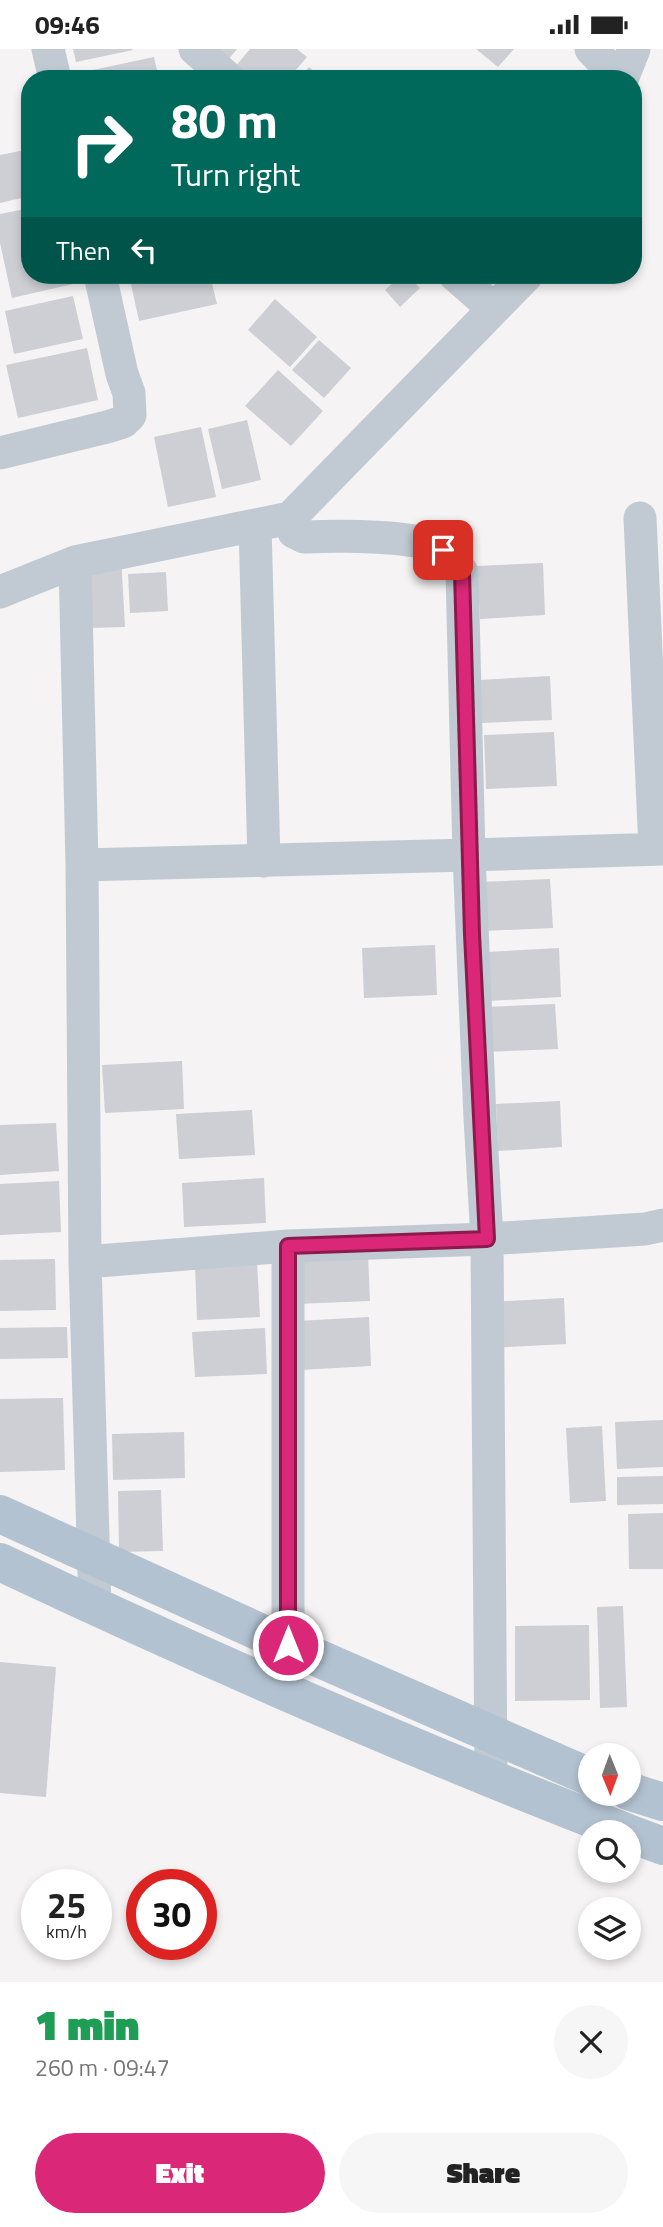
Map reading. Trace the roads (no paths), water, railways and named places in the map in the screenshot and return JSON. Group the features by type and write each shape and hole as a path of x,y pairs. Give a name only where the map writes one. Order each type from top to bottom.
{"main road":[{"path":"0,1514 288,1645 578,1772"},
{"path":"0,1562 290,1695 594,1820"},
{"path":"641,1795 663,1802"},
{"path":"641,1838 663,1846"}],"street":[{"path":"48,49 53,70"},
{"path":"195,49 219,70"},
{"path":"591,49 612,70"},
{"path":"625,70 634,49"},
{"path":"0,453 107,427 123,422 130,415 130,393 122,374 102,284"},
{"path":"465,284 494,309"},
{"path":"0,592 75,562 290,518 518,284"},
{"path":"82,865 659,849 640,517"},
{"path":"290,518 295,532 304,537 370,537 410,541 443,550 462,572 470,855 487,1239 491,1780"},
{"path":"255,525 264,861"},
{"path":"75,562 82,865 85,1262 95,1607"},
{"path":"85,1262 288,1246 487,1239 645,1229 663,1225"},
{"path":"288,1246 288,1645"}]}
